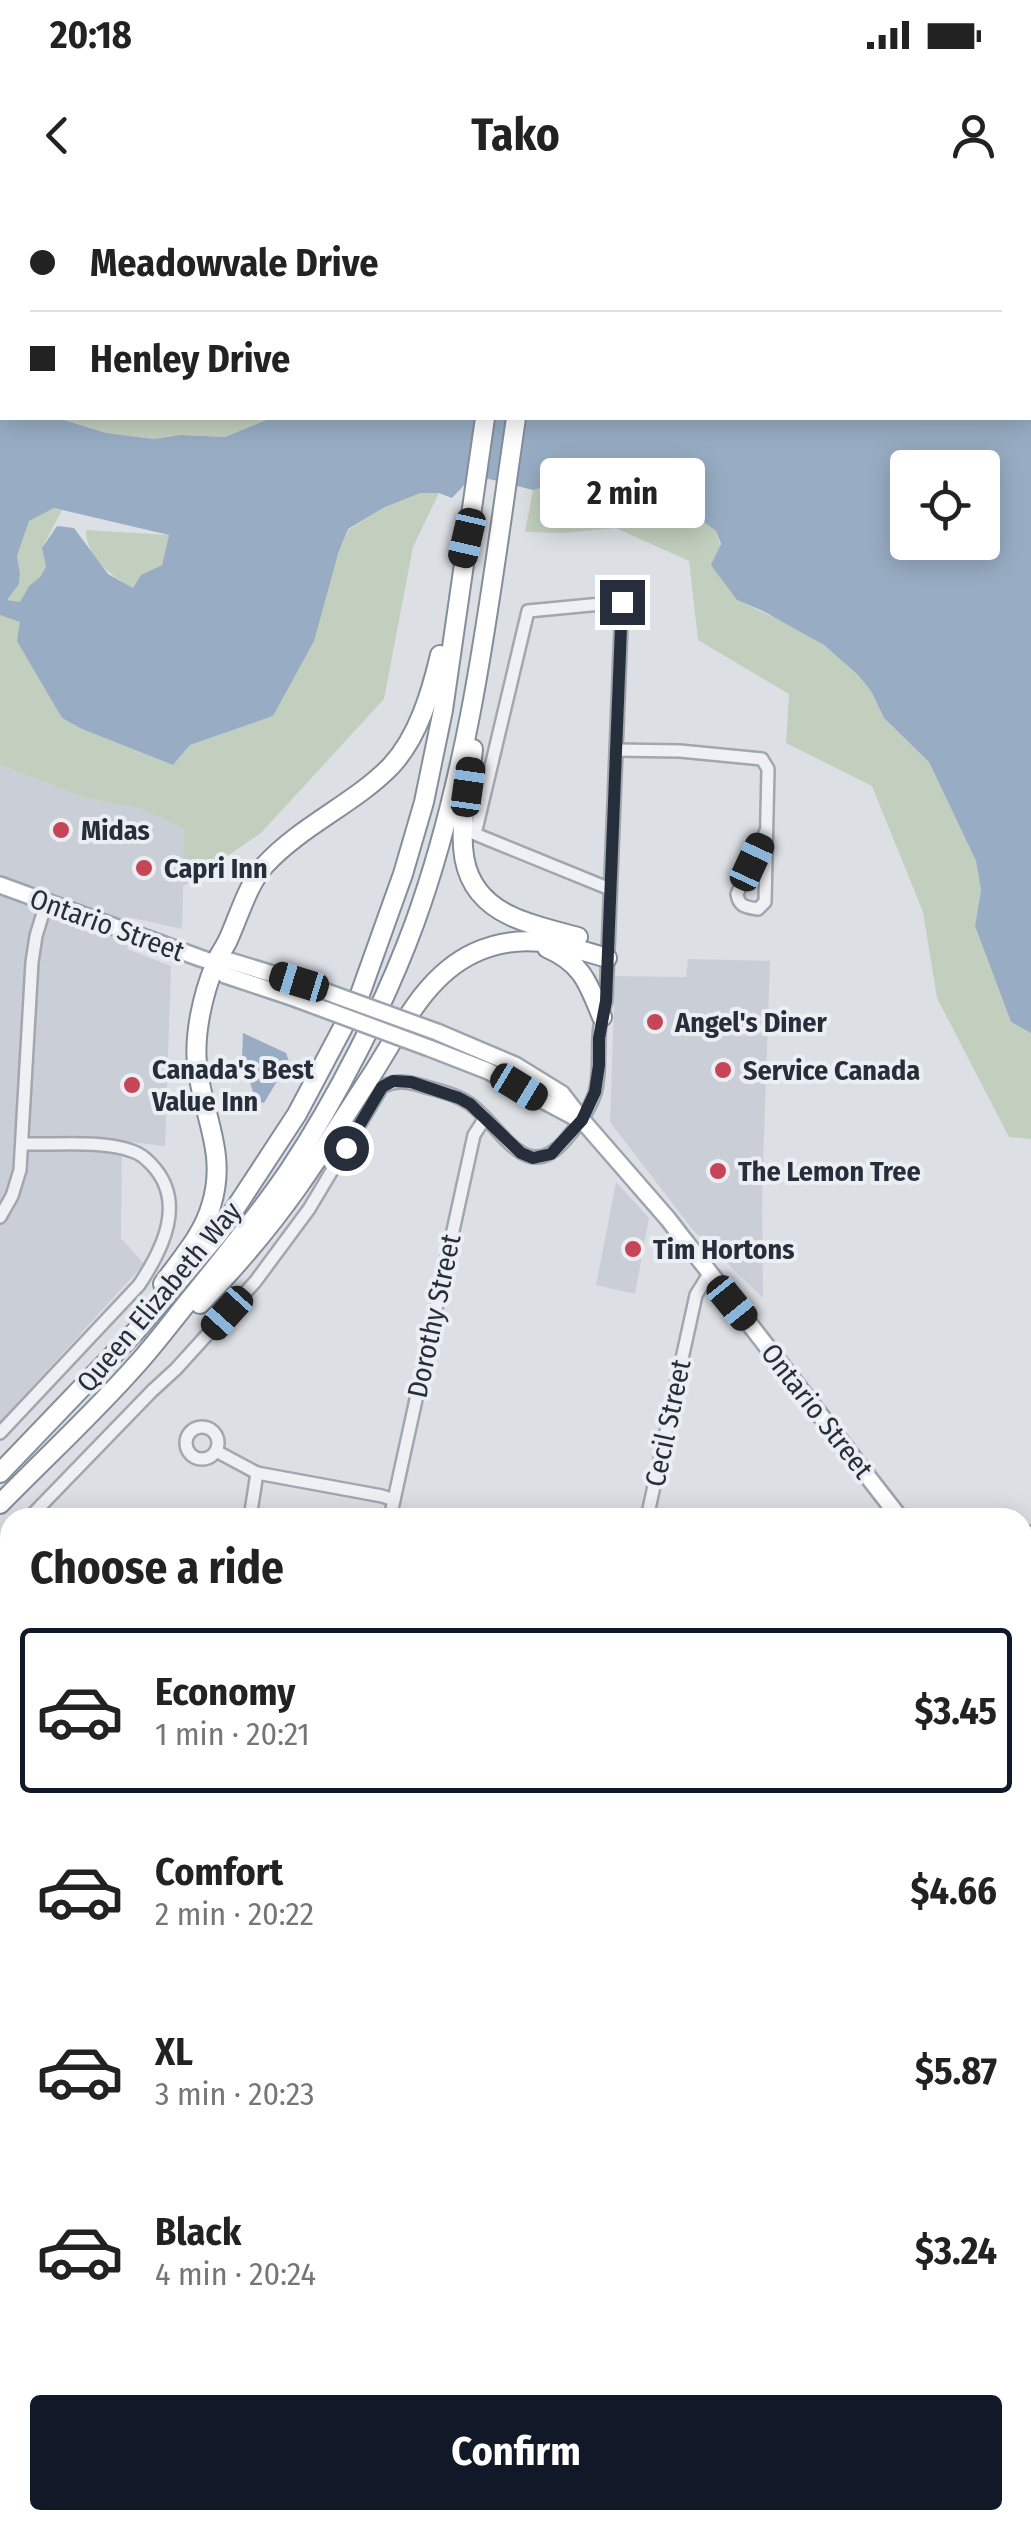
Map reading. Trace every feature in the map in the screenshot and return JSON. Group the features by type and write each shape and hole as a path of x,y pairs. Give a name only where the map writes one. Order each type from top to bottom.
{"highway":[{"name":"Queen Elizabeth Way","path":"0,1473 136,1331 219,1233 297,1114 353,1009 393,904 424,802 442,710 485,420"},
{"name":"Queen Elizabeth Way","path":"0,1504 138,1363 242,1235 278,1187 346,1072 385,993 414,923 444,827 476,684 516,420"},
{"path":"0,1464 154,1297 197,1236 211,1208 217,1180 217,1152 200,1079 197,1042 215,963 261,869 299,834 390,767 406,746 425,707 436,670 467,538"},
{"path":"476,684 462,836 470,879 479,893 508,914 607,952"},
{"path":"138,1363 217,1286 296,1190 410,1013 432,985 457,963 476,952 538,940 607,952"},
{"path":"512,942 546,948 575,964 591,988 602,1017"}],"main road":[{"name":"Ontario Street","path":"0,886 215,963 226,975 296,990 436,1032 515,1064 562,1094 668,1219 892,1508"},
{"name":"Ontario Street","path":"296,990 488,1072 582,1120"}],"street":[{"path":"40,1508 176,1369 254,1282 309,1209 382,1087 393,1081 411,1082 470,1104 521,1153 533,1158 551,1154 582,1120 595,1092 606,1001 622,602 528,610 475,834 610,890"},
{"path":"616,750 762,759 768,769 765,902 758,909 742,906 737,894 766,830"},
{"path":"0,1217 20,1170 32,962 46,902"},
{"name":"Dorothy Street","path":"392,1508 474,1135 485,1118"},
{"path":"0,1433 139,1286 168,1225 171,1201 160,1173 142,1155 130,1150 23,1144"},
{"name":"Cecil Street","path":"649,1508 696,1295 710,1274"},
{"path":"216,1450 257,1473 394,1500"},
{"path":"252,1508 257,1473"}],"shaded area":[{"path":"0,765 85,798 142,809 185,829 182,929 132,918 127,949 171,966 165,1146 122,1141 121,1238 144,1264 0,1422"},
{"path":"688,959 770,961 762,1197 763,1298 692,1229 610,1122 615,976 686,977"},
{"path":"616,1182 649,1218 635,1294 596,1285"}],"green space":[{"path":"64,420 266,420 225,437 180,435 154,439 106,433"},
{"path":"598,477 641,499 701,520 716,531 737,600 824,645 858,675 884,718 929,762 976,861 981,890 975,926 1011,1022 1031,1033 1031,1139 1009,1137 937,998 923,912 872,786 786,743 789,694 698,640 689,561 616,528 525,532 533,490 565,482 585,487"},
{"path":"420,492 439,493 413,547 384,699 261,833 183,886 184,829 142,809 85,798 0,765 0,615 20,621 62,718 173,765 190,745 273,716 348,530 385,507"},
{"path":"54,508 62,510 42,548 46,567 20,603 6,600 19,584 17,556 29,520"},
{"path":"86,530 169,535 162,565 142,575 133,588 95,557"}],"water":[{"path":"0,420 64,420 106,433 154,439 180,435 225,437 266,420 1031,420 1031,1033 1011,1022 975,926 981,890 976,861 929,762 884,718 858,675 824,645 737,600 711,565 721,544 716,531 701,520 641,499 599,477 585,487 565,482 533,490 489,479 469,480 452,498 420,493 385,507 348,529 314,641 273,716 190,745 173,765 62,718 17,641 20,622 0,615","holes":["54,508 169,535 162,565 141,575 133,588 108,574 74,528 57,526 42,548 46,567 40,577 20,602 7,600 19,584 17,556 29,521"]},
{"path":"243,1033 286,1053 289,1061 264,1103 256,1101 242,1058"}],"place":[{"name":"Midas","path":"61,830"},
{"name":"Capri Inn","path":"144,868"},
{"name":"Angel's Diner","path":"655,1022"},
{"name":"Service Canada","path":"723,1070"},
{"name":"Canada's Best Value Inn","path":"132,1085"},
{"name":"The Lemon Tree","path":"718,1171"},
{"name":"Tim Hortons","path":"633,1249"}],"route":[{"path":"346,1148 382,1087 393,1081 411,1082 470,1104 521,1153 533,1158 551,1154 588,1110 595,1092 606,1001 622,602"}]}
